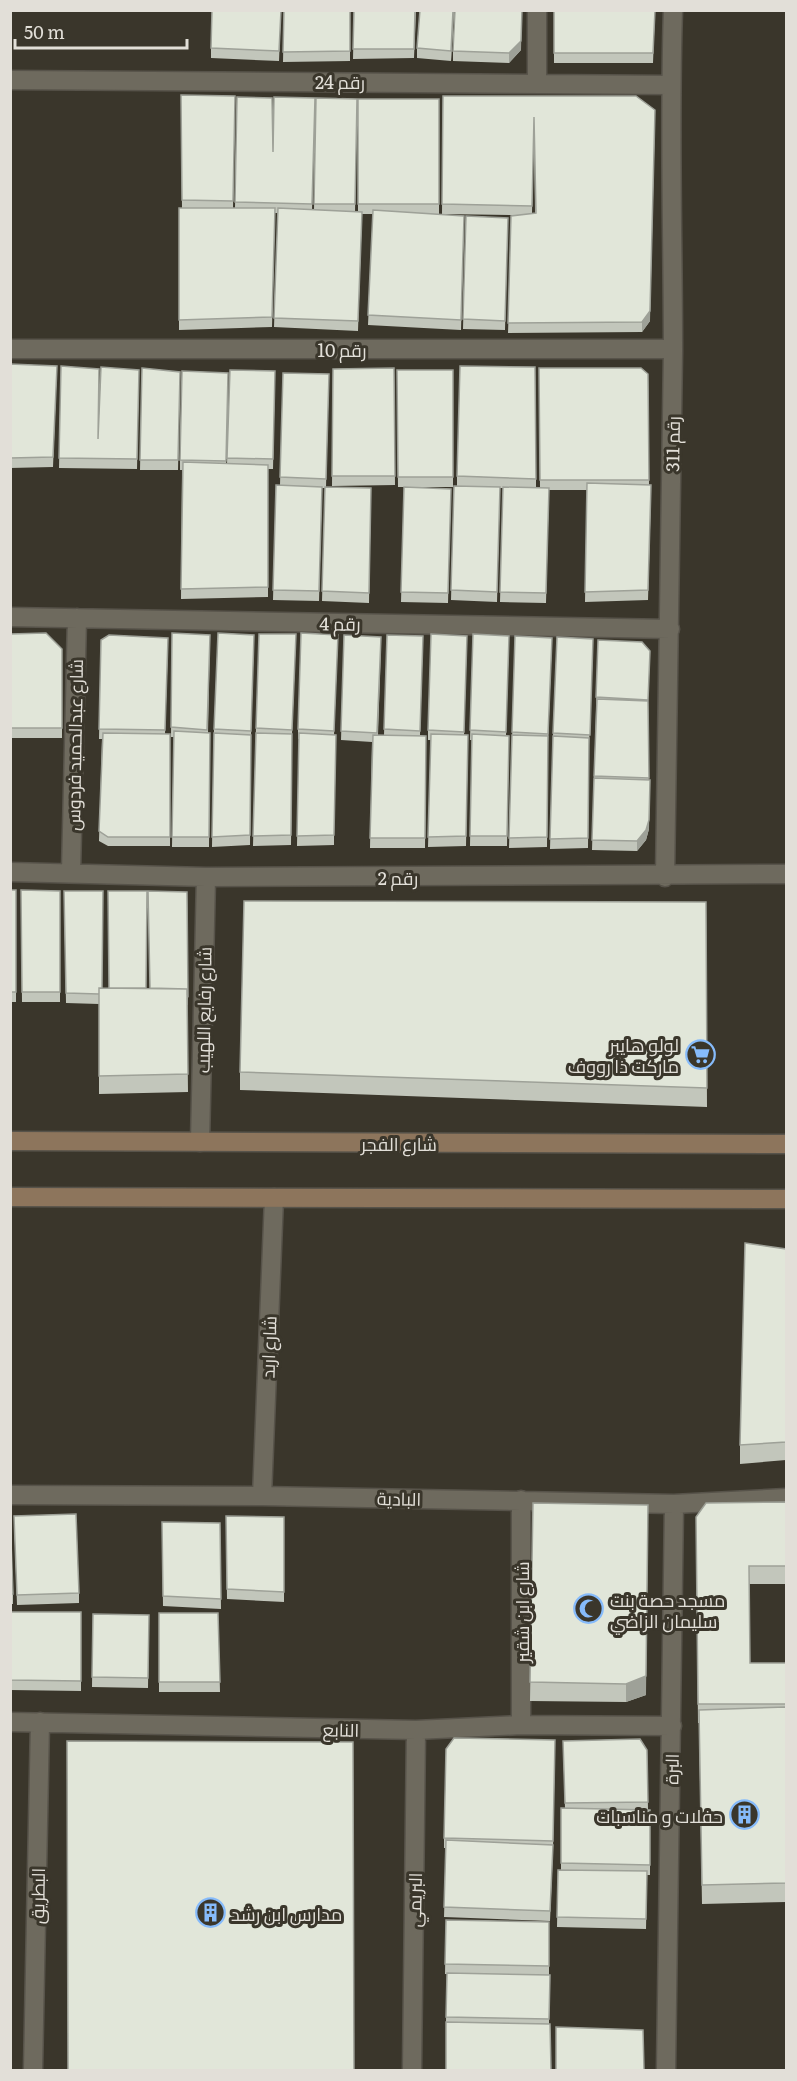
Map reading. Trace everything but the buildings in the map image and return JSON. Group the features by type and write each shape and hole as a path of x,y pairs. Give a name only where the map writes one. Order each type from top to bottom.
{"street":[{"path":"537,10 537,82"},
{"name":"رقم 311","path":"665,877 673,349 670,85 673,10"},
{"name":"رقم 24","path":"10,80 537,82 670,85"},
{"name":"رقم 10","path":"10,349 673,349"},
{"name":"رقم 4","path":"10,617 670,629"},
{"name":"شارع عبدالحميد فردوس","path":"71,872 77,618"},
{"name":"رقم 2","path":"10,872 206,877 665,877 786,874"},
{"name":"شارع رفايع اللهيب","path":"200,1142 206,877"},
{"name":"شارع الفجر","path":"10,1141 786,1144"},
{"path":"745,1199 786,1191"},
{"path":"10,1197 786,1199"},
{"name":"شارع اربد","path":"262,1496 274,1198"},
{"name":"البادية","path":"10,1495 262,1496 674,1504 786,1498"},
{"name":"شارع ابن شقير","path":"521,1500 521,1725"},
{"name":"البرة","path":"666,2070 674,1504"},
{"name":"النابع","path":"10,1722 416,1730 521,1725 672,1726"},
{"name":"البطريق","path":"33,2070 40,1722"},
{"name":"البريمي","path":"412,2070 416,1730"}],"place":[{"name":"لولو هايبر ماركت ذا رووف","path":"700,1054"},
{"name":"مسجد حصة بنت سليمان الزاضي","path":"589,1609"},
{"name":"حفلات و مناسبات","path":"744,1815"},
{"name":"مدارس ابن رشد","path":"210,1913"}]}
